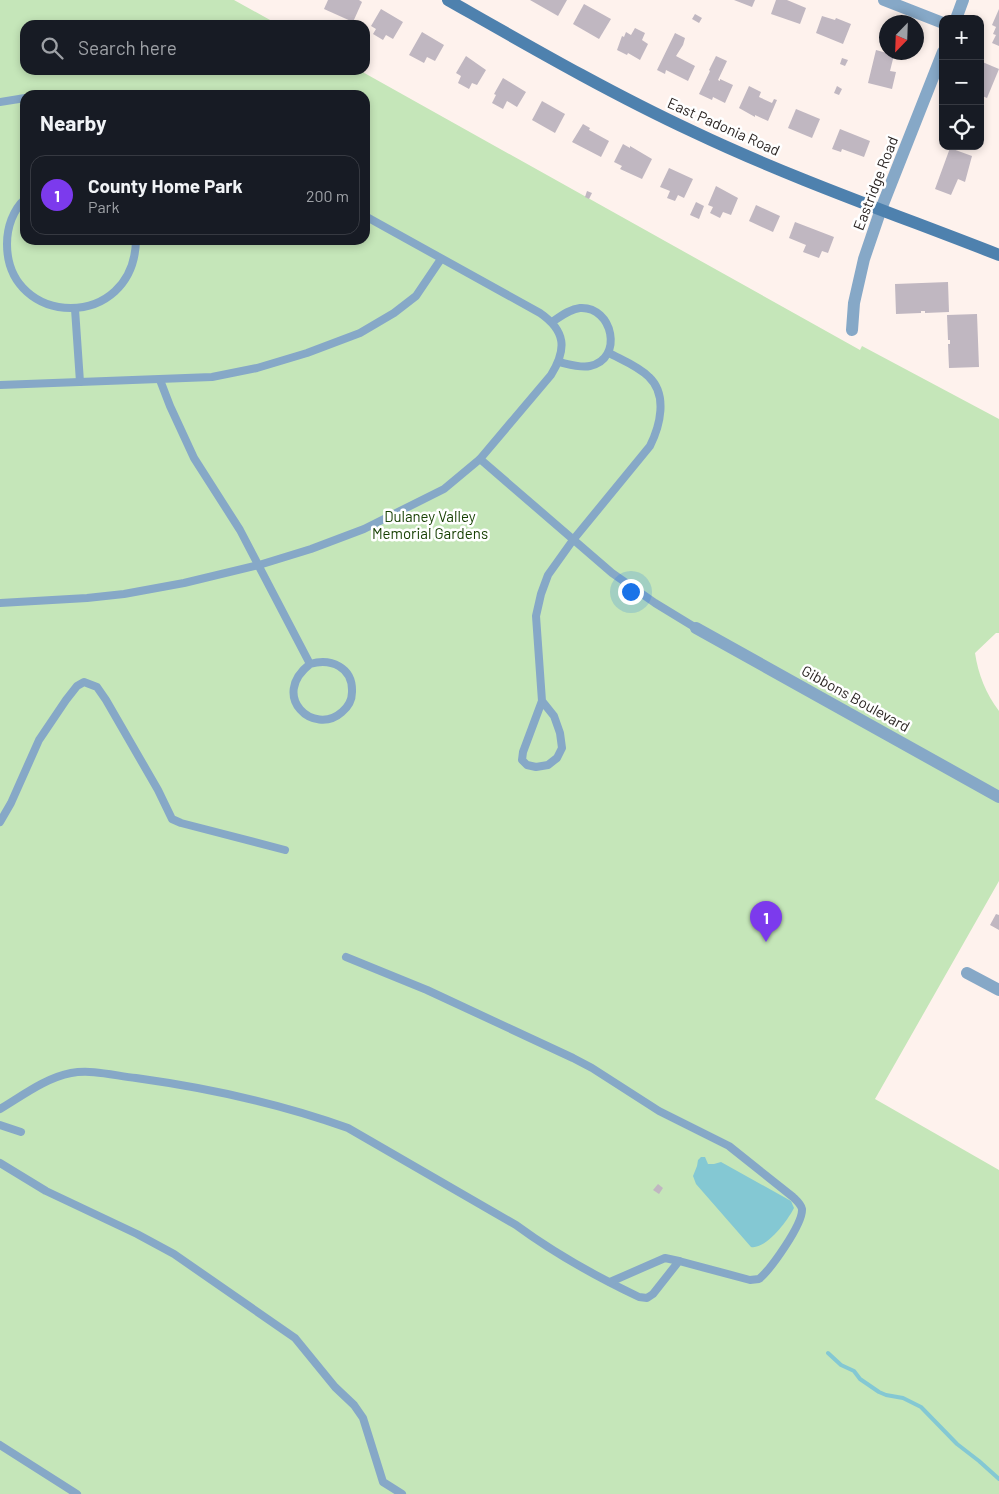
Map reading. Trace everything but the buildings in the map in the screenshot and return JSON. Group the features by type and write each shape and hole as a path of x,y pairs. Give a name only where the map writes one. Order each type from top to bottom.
{"street":[{"name":"East Padonia Road","path":"448,0 585,77 672,122 771,166 999,255"},
{"path":"884,0 939,21"},
{"path":"957,15 963,0"},
{"name":"Eastridge Road","path":"852,330 857,283 881,209 940,60"},
{"name":"Gibbons Boulevard","path":"696,628 999,797"},
{"path":"967,973 999,990"}],"lane":[{"path":"0,102 20,99"},
{"path":"20,204 11,219 6,235 10,266 17,280 27,291 38,300 55,307 75,309 91,306 106,298 122,284 131,270 136,245"},
{"path":"0,603 124,594 184,583 259,565 311,549 364,529 444,489 480,459 559,362 562,351 561,336 552,322 540,313 370,219"},
{"path":"0,386 212,377 257,368 307,353 360,333 394,314 416,296 429,280 441,259"},
{"path":"552,322 569,311 581,308 595,311 610,329 612,339 609,352 601,361 590,366 559,362"},
{"path":"75,309 80,382"},
{"path":"542,701 554,716 560,733 562,748 557,758 548,766 536,768 522,760 523,752 542,701 536,616 541,594 548,575 573,540 650,446 659,424 660,404 657,390 650,378 638,368 609,352"},
{"path":"160,380 194,458 240,530 310,664"},
{"path":"480,459 612,573 655,603 696,628"},
{"path":"320,661 331,662 338,665 349,678 352,685 350,701 346,709 338,716 322,720 310,717 298,707 294,699 293,689 295,680 300,672 310,664 320,661"},
{"path":"0,822 11,803 39,740 66,700 77,686 84,682 97,687 106,700 158,790 172,819 285,850"},
{"path":"346,957 427,990 592,1068 659,1111 729,1146 793,1197 801,1206 802,1211 799,1221 772,1265 759,1279 750,1280 665,1258 610,1282"},
{"path":"0,1109 48,1080 72,1073 98,1073 225,1092 283,1107 348,1128 516,1226 574,1263 639,1297 647,1298 653,1294 679,1261"},
{"path":"0,1125 21,1132"},
{"path":"0,1163 46,1191 137,1234 174,1254 295,1338 335,1387 354,1405 363,1418 383,1482 402,1494"},
{"path":"0,1445 77,1494"}],"green space":[{"name":"Dulaney Valley Memorial Gardens","path":"0,0 234,0 270,20 20,20 20,75 368,75 860,350 862,346 999,419 999,633 996,633 975,653 983,684 999,711 999,881 875,1099 999,1170 999,1494 0,1494"}],"water":[{"path":"701,1157 705,1157 708,1164 721,1162 791,1201 794,1208 787,1220 770,1239 757,1247 751,1247 696,1184 693,1176 698,1160"}],"waterway":[{"path":"828,1353 841,1365 854,1371 860,1379 879,1392 903,1398 921,1407 957,1444 999,1479"}],"place":[{"name":"County Home Park","path":"766,942"}]}
